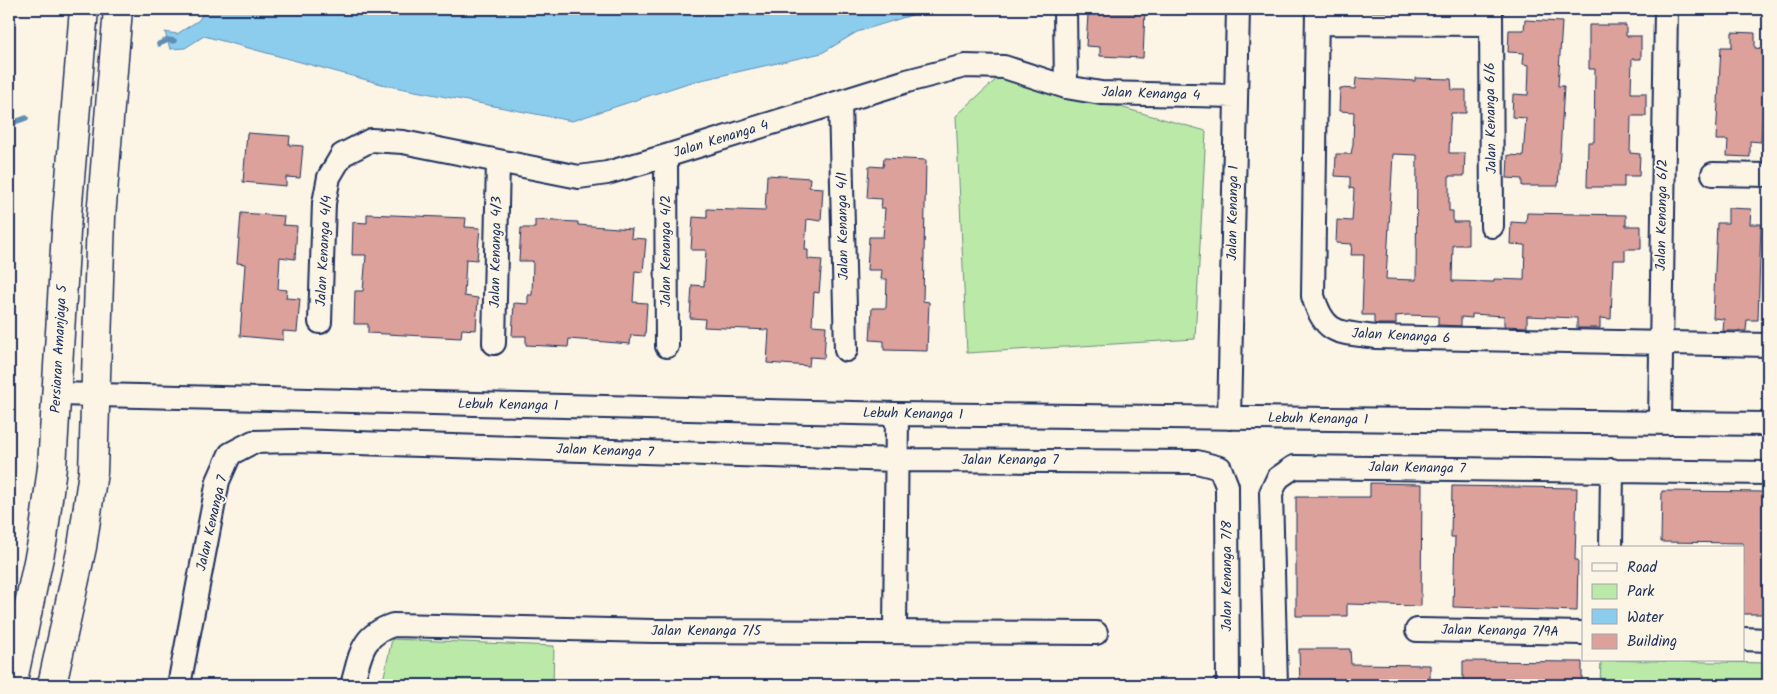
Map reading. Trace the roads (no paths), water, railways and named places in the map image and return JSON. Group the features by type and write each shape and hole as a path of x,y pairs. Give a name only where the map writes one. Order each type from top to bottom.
{"street":[{"name":"Persiaran Amanjaya 5","path":"12,685 43,538 52,467 67,215 84,9"},
{"path":"52,685 82,547 93,472 96,395 96,309 101,217 118,9"},
{"path":"1065,9 1066,87"},
{"name":"Jalan Kenanga 1","path":"1229,418 1238,9"},
{"name":"Jalan Kenanga 6/2","path":"1660,422 1666,9"},
{"path":"1317,16 1490,16"},
{"name":"Jalan Kenanga 6","path":"1317,16 1313,296 1319,317 1337,332 1376,337 1768,345"},
{"name":"Jalan Kenanga 6/6","path":"1490,16 1492,226"},
{"name":"Jalan Kenanga 4","path":"371,140 403,142 579,177 607,172 666,156 907,81 965,66 1004,67 1066,87 1101,93 1235,96"},
{"name":"Jalan Kenanga 4/1","path":"840,102 846,350"},
{"name":"Jalan Kenanga 4/4","path":"320,322 324,203 329,177 342,155 371,140"},
{"name":"Jalan Kenanga 4/2","path":"666,156 667,346"},
{"name":"Jalan Kenanga 4/3","path":"494,343 498,162"},
{"path":"1713,174 1768,175"},
{"name":"Lebuh Kenanga 1","path":"57,394 896,414 1768,424"},
{"path":"895,630 896,414"},
{"name":"Jalan Kenanga 7","path":"179,685 218,481 230,454 253,442 896,460 1197,462 1220,468"},
{"name":"Jalan Kenanga 7","path":"1276,685 1271,493 1278,478 1294,467 1768,473"},
{"name":"Jalan Kenanga 7/8","path":"1220,468 1227,486 1228,685"},
{"path":"1611,546 1612,470"},
{"name":"Jalan Kenanga 7/5","path":"352,685 364,646 376,631 393,625 653,631 895,630 1096,633"},
{"name":"Jalan Kenanga 7/9A","path":"1416,630 1582,633"},
{"path":"1744,639 1768,640"}],"water":[{"path":"205,9 978,9 978,13 915,14 857,32 822,53 688,83 572,121 389,86 204,36 185,48 170,49 165,32 177,34 199,20"}],"waterway":[{"path":"159,44 168,40 174,41"},
{"path":"9,124 26,118"}]}
